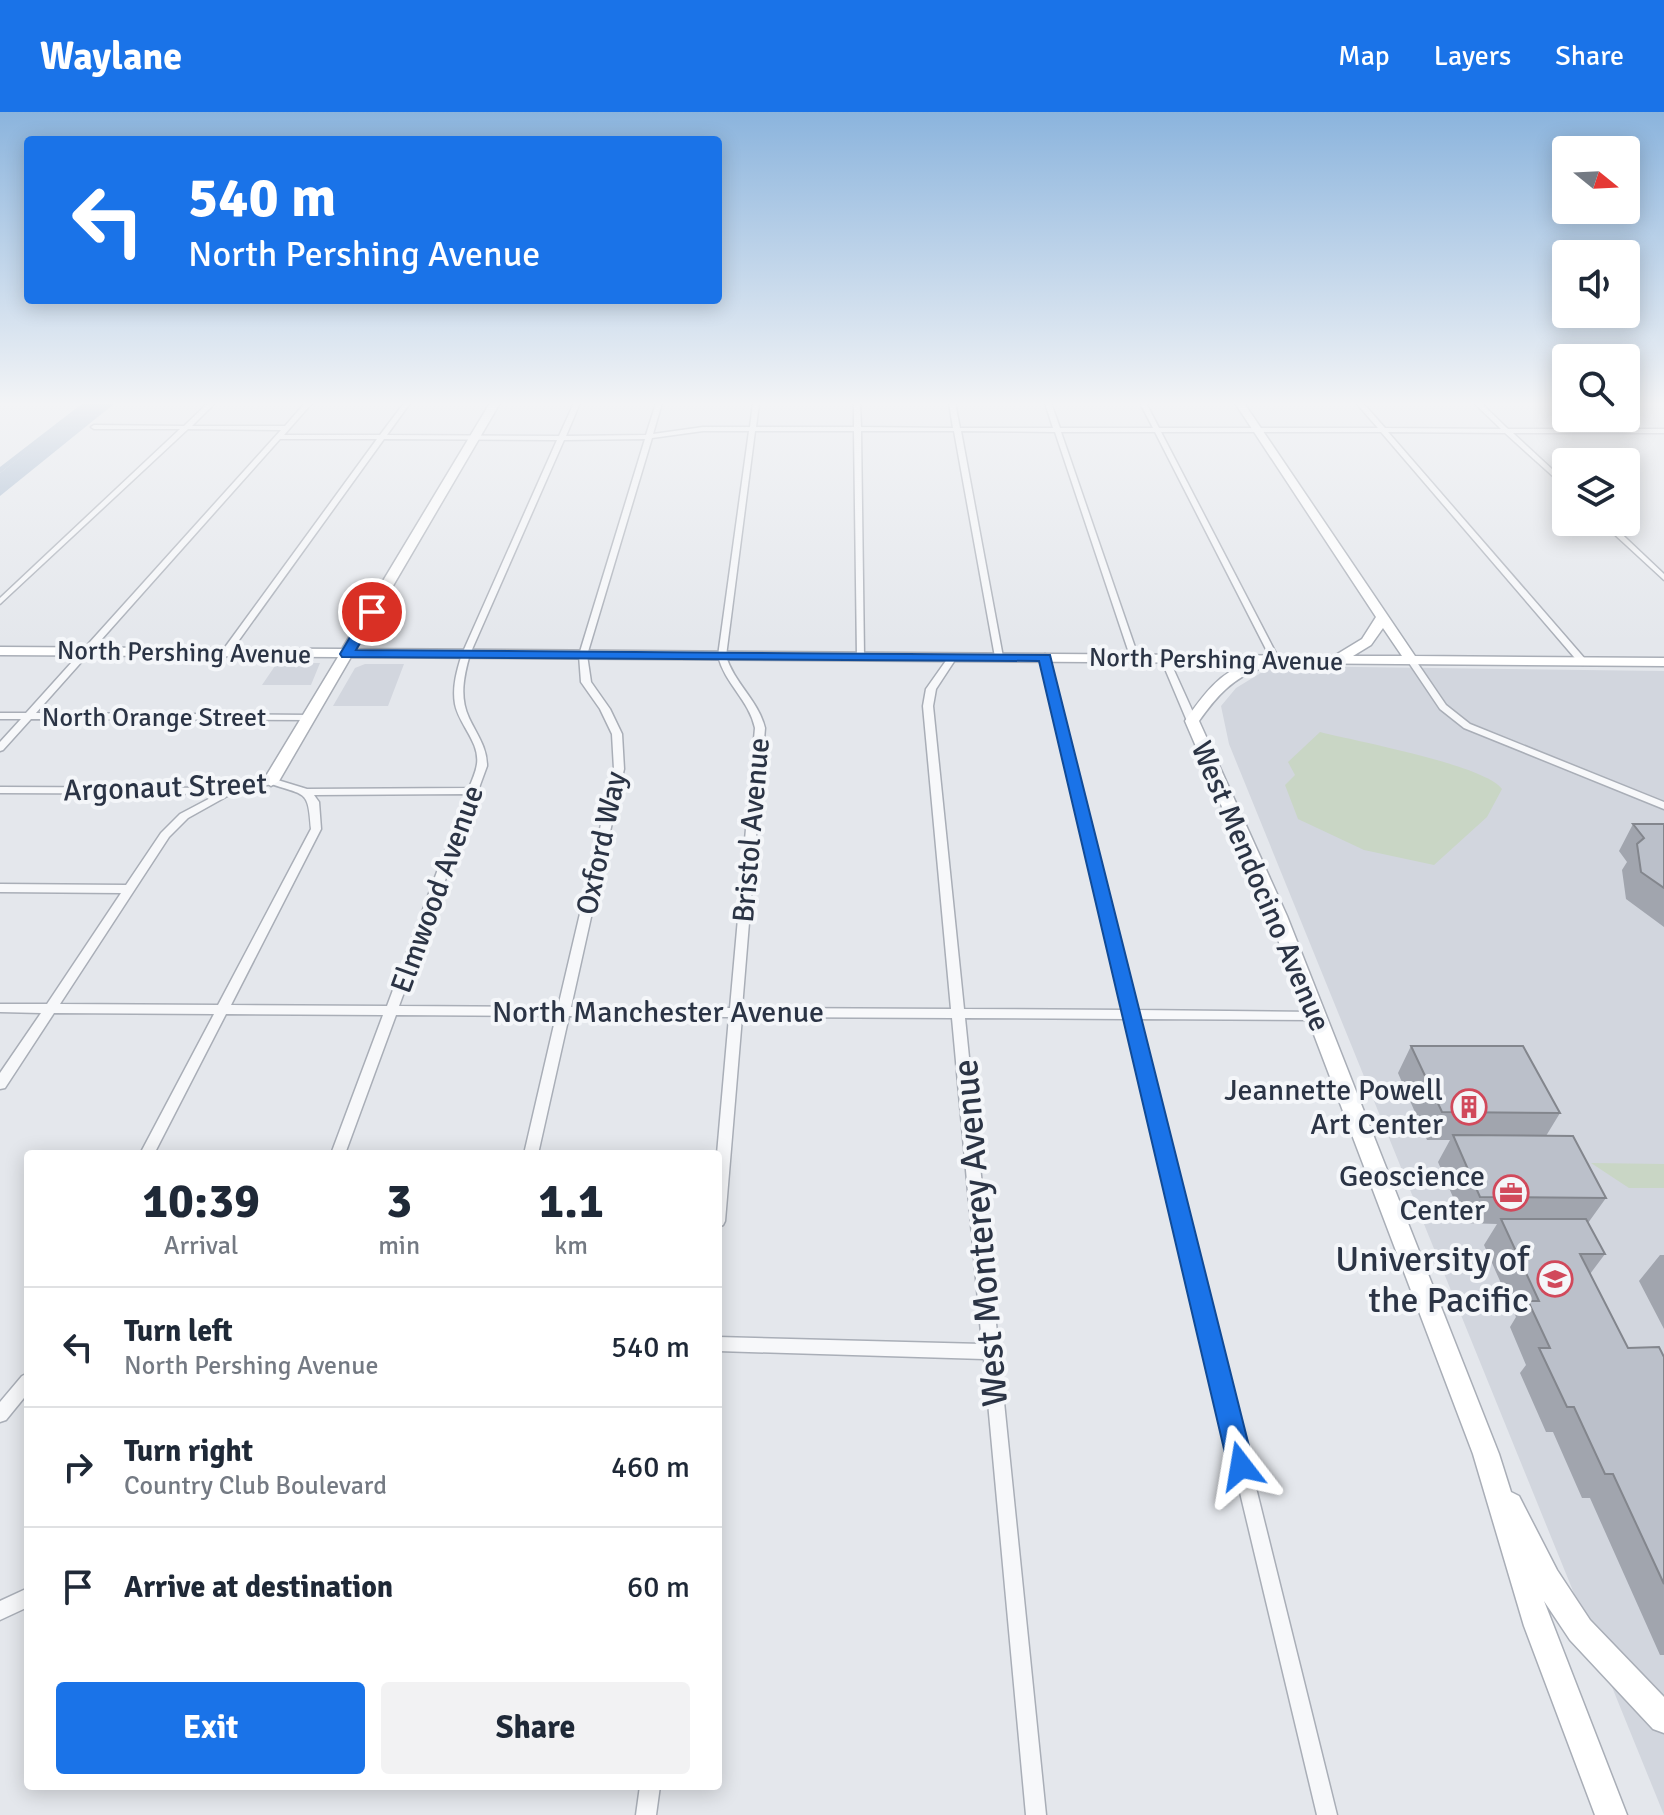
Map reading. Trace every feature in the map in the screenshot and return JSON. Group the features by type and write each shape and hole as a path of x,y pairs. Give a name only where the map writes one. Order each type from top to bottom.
{"street":[{"path":"0,602 128,482"},
{"path":"0,748 239,482"},
{"path":"226,652 349,482"},
{"path":"271,781 448,482"},
{"name":"Elmwood Avenue","path":"340,1150 473,791 483,758 481,746 466,722 459,701 459,677 466,654 542,482"},
{"path":"583,655 636,482"},
{"path":"722,656 746,482"},
{"path":"858,482 860,656"},
{"path":"967,482 999,657"},
{"path":"1075,482 1134,656"},
{"path":"1184,482 1276,661"},
{"path":"1292,482 1443,707 1467,726 1664,806"},
{"path":"1427,482 1583,662"},
{"path":"1620,536 1664,578"},
{"path":"1331,661 1368,643 1382,617"},
{"name":"North Pershing Avenue","path":"0,651 1134,656 1276,661 1664,662"},
{"name":"Oxford Way","path":"532,1150 619,769 620,750 612,720 586,682 583,655"},
{"name":"Bristol Avenue","path":"722,656 730,681 757,713 760,728 722,1174"},
{"name":"West Monterey Avenue","path":"953,657 931,689 928,706 1036,1815"},
{"path":"1045,657 1327,1815"},
{"name":"West Mendocino Avenue","path":"1164,657 1278,916 1486,1454 1538,1626 1611,1815"},
{"name":"West Mendocino Avenue","path":"1192,721 1226,680 1242,669 1276,661"},
{"name":"North Orange Street","path":"0,716 309,718"},
{"name":"Argonaut Street","path":"0,790 236,791 271,781 306,792 473,791"},
{"path":"0,1084 165,835 184,816 208,801 236,791"},
{"path":"149,1150 316,829 314,802 306,792"},
{"path":"0,888 129,889"},
{"name":"North Manchester Avenue","path":"0,1008 1316,1016"},
{"path":"722,1344 990,1352"},
{"path":"0,1414 24,1386"},
{"name":"West Mendocino Avenue","path":"1486,1454 1547,1580 1580,1630 1664,1718"},
{"path":"0,1611 24,1599"},
{"path":"646,1815 649,1790"}],"shaded area":[{"path":"277,663 320,663 311,685 262,685"},
{"path":"365,664 404,664 388,706 333,706 355,668"},
{"name":"University of the Pacific","path":"1283,666 1664,671 1664,1815 1229,744 1221,706 1236,688 1264,671"}],"green space":[{"path":"1320,732 1446,763 1491,780 1502,789 1487,817 1434,865 1364,850 1298,819 1285,785 1295,775 1288,762"},
{"path":"1591,1163 1664,1164 1664,1188 1629,1188"}],"water":[{"path":"0,482 17,482 0,496"}],"building":[{"path":"1633,824 1664,824 1664,888 1641,872 1637,844 1644,838"},
{"path":"1411,1046 1523,1046 1560,1113 1442,1112"},
{"path":"1453,1135 1573,1136 1606,1198 1480,1197"},
{"path":"1501,1219 1586,1219 1605,1254 1580,1254 1628,1348 1659,1347 1664,1357 1664,1584 1613,1474 1605,1474 1574,1407 1567,1407 1539,1348 1550,1348 1528,1301 1539,1301"}],"place":[{"name":"Jeannette Powell Art Center","path":"1469,1107"},
{"name":"Geoscience Center","path":"1511,1193"},
{"name":"University of the Pacific","path":"1555,1279"}],"route":[{"path":"372,612 347,654 1045,657 1241,1466"}]}
